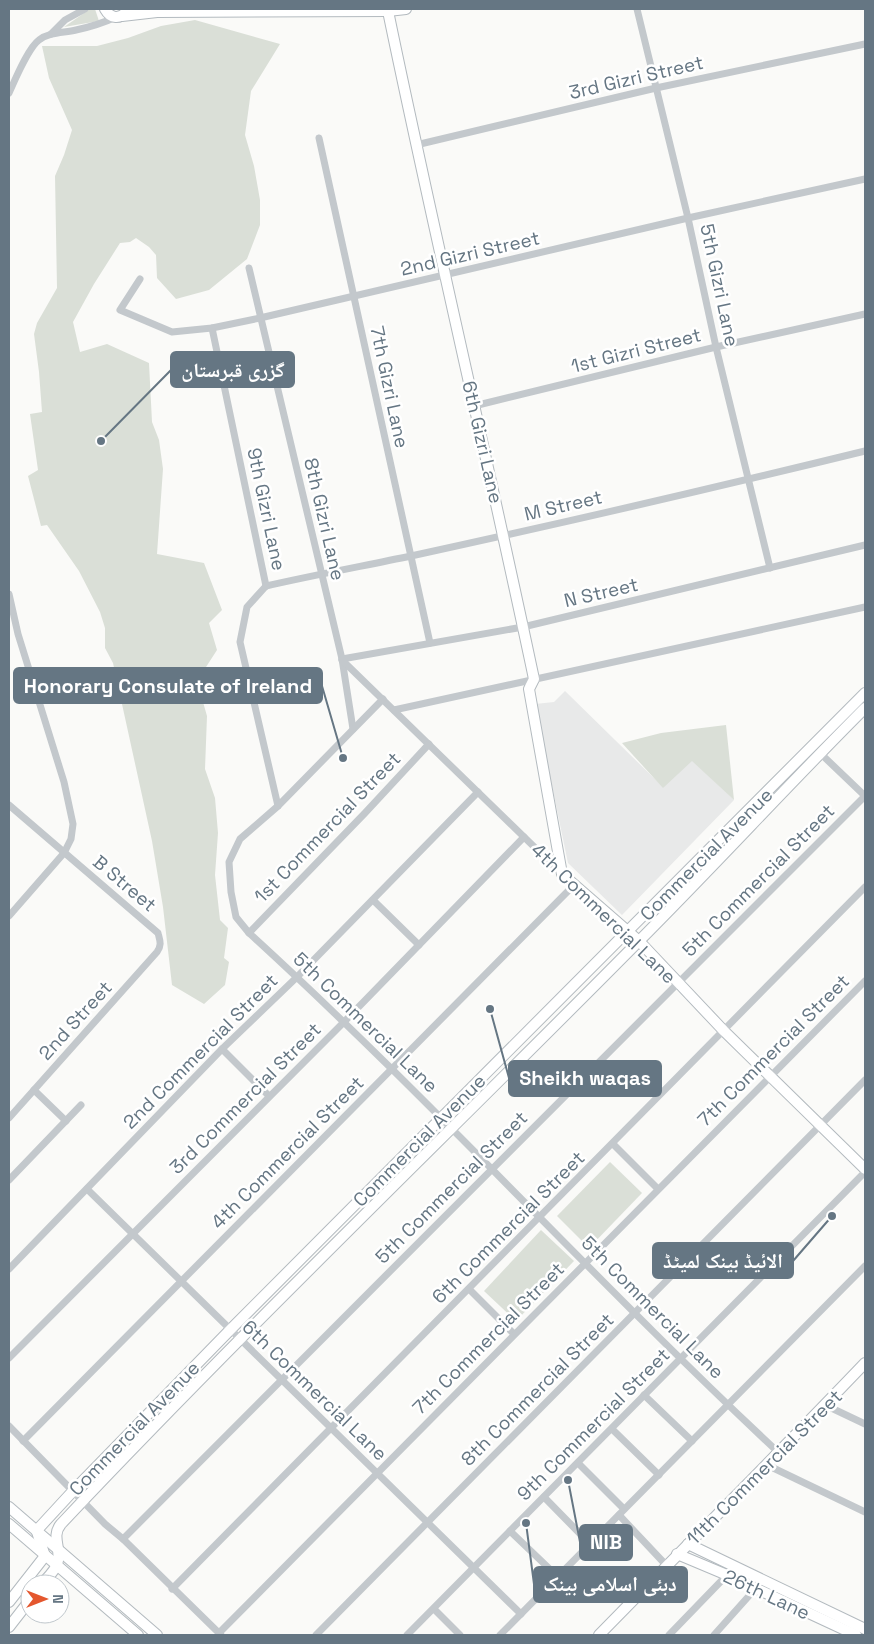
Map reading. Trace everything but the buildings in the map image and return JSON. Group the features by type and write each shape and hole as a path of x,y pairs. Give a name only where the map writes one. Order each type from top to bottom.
{"main road":[{"path":"105,9 109,15 157,12 388,11 406,9"},
{"name":"6th Gizri Lane","path":"388,11 534,679 529,689 562,874"},
{"name":"Commercial Avenue","path":"37,1532 39,1527 73,1491 230,1330 865,693"},
{"name":"Commercial Avenue","path":"57,1565 56,1538 58,1528 82,1501 240,1338 639,941 865,708"},
{"name":"4th Commercial Lane","path":"562,874 639,941 724,1032 865,1170"},
{"name":"11th Commercial Street","path":"599,1635 865,1363"},
{"path":"9,1507 157,1635"},
{"path":"9,1524 138,1635"},
{"path":"37,1532 45,1556"},
{"path":"688,1544 865,1629"},
{"name":"26th Lane","path":"677,1554 756,1588 838,1632 856,1635"},
{"path":"9,1602 45,1556"},
{"path":"50,1574 57,1565"},
{"path":"9,1628 20,1613"}],"street":[{"path":"51,34 65,20 85,9"},
{"name":"5th Gizri Lane","path":"637,9 770,568"},
{"path":"9,93 32,48 39,39 51,34 103,23 122,14"},
{"name":"3rd Gizri Street","path":"416,146 656,88 865,44"},
{"name":"7th Gizri Lane","path":"319,138 430,644"},
{"name":"2nd Gizri Street","path":"140,279 120,310 172,332 212,328 865,179"},
{"name":"8th Gizri Lane","path":"249,268 342,660 353,729"},
{"name":"1st Gizri Street","path":"474,406 716,347 865,314"},
{"name":"9th Gizri Lane","path":"212,328 266,586 246,607 240,642 278,806"},
{"name":"M Street","path":"266,586 504,535 748,480 865,451"},
{"name":"N Street","path":"342,660 523,627 865,545"},
{"path":"9,594 18,634 64,782 74,824 71,839 64,853 9,916"},
{"path":"394,710 865,607"},
{"name":"4th Commercial Lane","path":"342,660 562,874"},
{"name":"5th Commercial Lane","path":"383,699 278,806 240,839 229,862 231,892 236,917 249,933 442,1118 634,1314 779,1453"},
{"name":"1st Commercial Street","path":"249,933 429,744"},
{"path":"820,753 865,796"},
{"name":"2nd Commercial Street","path":"9,1269 222,1049 297,977 478,792"},
{"name":"5th Commercial Street","path":"123,1538 865,796"},
{"name":"B Street","path":"9,805 158,933 161,941"},
{"name":"3rd Commercial Street","path":"9,1358 344,1022 524,837"},
{"name":"4th Commercial Street","path":"23,1441 574,885"},
{"name":"6th Commercial Street","path":"172,1589 724,1032 865,887"},
{"path":"373,900 419,945"},
{"name":"2nd Street","path":"9,1118 157,952 161,941"},
{"name":"7th Commercial Street","path":"220,1634 514,1334 865,981"},
{"path":"222,1049 269,1096"},
{"name":"8th Commercial Street","path":"316,1635 865,1080"},
{"path":"34,1090 66,1121"},
{"path":"9,1180 81,1105"},
{"path":"613,1144 658,1189"},
{"name":"9th Commercial Street","path":"407,1635 865,1170"},
{"name":"6th Commercial Lane","path":"86,1189 521,1614"},
{"path":"500,1635 865,1266"},
{"path":"469,1289 514,1334"},
{"path":"644,1396 692,1441"},
{"path":"825,1405 865,1424"},
{"path":"9,1426 105,1524 123,1538 172,1589 220,1634"},
{"path":"612,1429 658,1475"},
{"path":"578,1463 667,1566"},
{"path":"767,1465 865,1512"},
{"path":"544,1497 590,1544"},
{"path":"510,1531 558,1576"},
{"path":"669,1635 727,1574"},
{"path":"714,1635 756,1588"},
{"path":"434,1609 460,1635"}],"shaded area":[{"path":"90,9 95,9 99,21 64,27"},
{"path":"195,20 280,44 251,91 245,135 254,166 260,200 260,225 247,259 209,290 176,299 157,278 156,255 149,247 136,238 130,242 120,243 73,322 80,352 107,344 149,363 152,422 159,440 163,469 157,554 204,563 222,610 209,623 217,650 197,681 207,716 205,769 215,798 218,833 215,875 220,920 228,928 224,958 229,962 225,985 204,1004 172,985 163,907 152,841 113,663 105,648 105,628 100,612 79,571 47,525 41,526 28,476 38,470 30,414 42,412 34,334 37,323 57,288 55,176 72,130 49,78 42,46 97,46 128,38 161,26"},
{"path":"565,691 663,787 692,760 734,800 622,915 568,863 535,704 554,702"},
{"path":"726,725 734,800 692,761 663,788 622,743 661,733"},
{"path":"610,1162 642,1193 589,1248 557,1216"},
{"path":"541,1230 574,1261 516,1321 484,1291"}],"place":[{"name":"گزری قبرستان","path":"101,441"},
{"name":"Honorary Consulate of Ireland","path":"343,758"},
{"name":"Sheikh waqas","path":"490,1009"},
{"name":"الائیڈ بینک لمیٹڈ","path":"832,1216"},
{"name":"NIB","path":"568,1480"},
{"name":"دبئی اسلامی بینک","path":"526,1523"}]}
